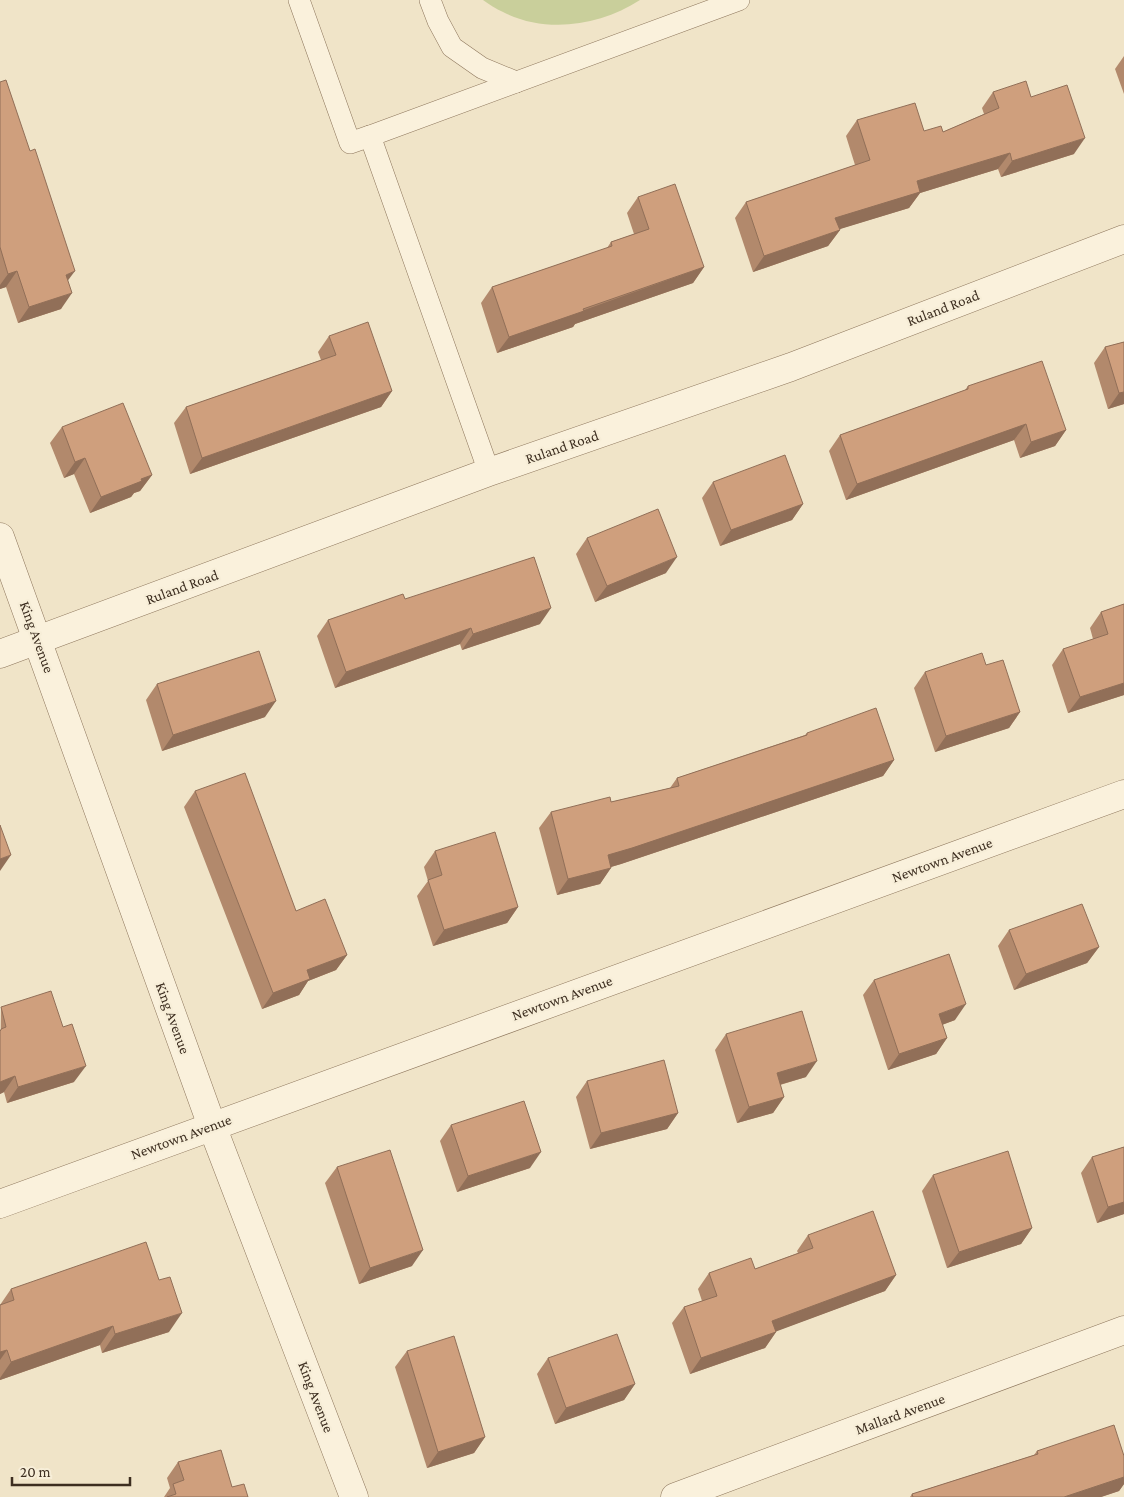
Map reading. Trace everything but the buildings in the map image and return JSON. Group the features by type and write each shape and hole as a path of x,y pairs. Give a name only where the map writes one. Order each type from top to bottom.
{"street":[{"name":"Ruland Road","path":"0,654 489,472 791,367 1124,239"},
{"name":"King Avenue","path":"0,537 39,640 212,1126 354,1497"},
{"name":"Newtown Avenue","path":"0,1204 1124,794"},
{"name":"Mallard Avenue","path":"675,1497 1124,1330"}],"lane":[{"path":"299,0 350,143 516,82 711,6 739,0"},
{"path":"430,0 438,21 452,47 482,68 516,82"},
{"path":"370,136 489,472"}],"green space":[{"path":"483,0 640,0 608,16 573,24 555,25 520,19 500,11"}]}
